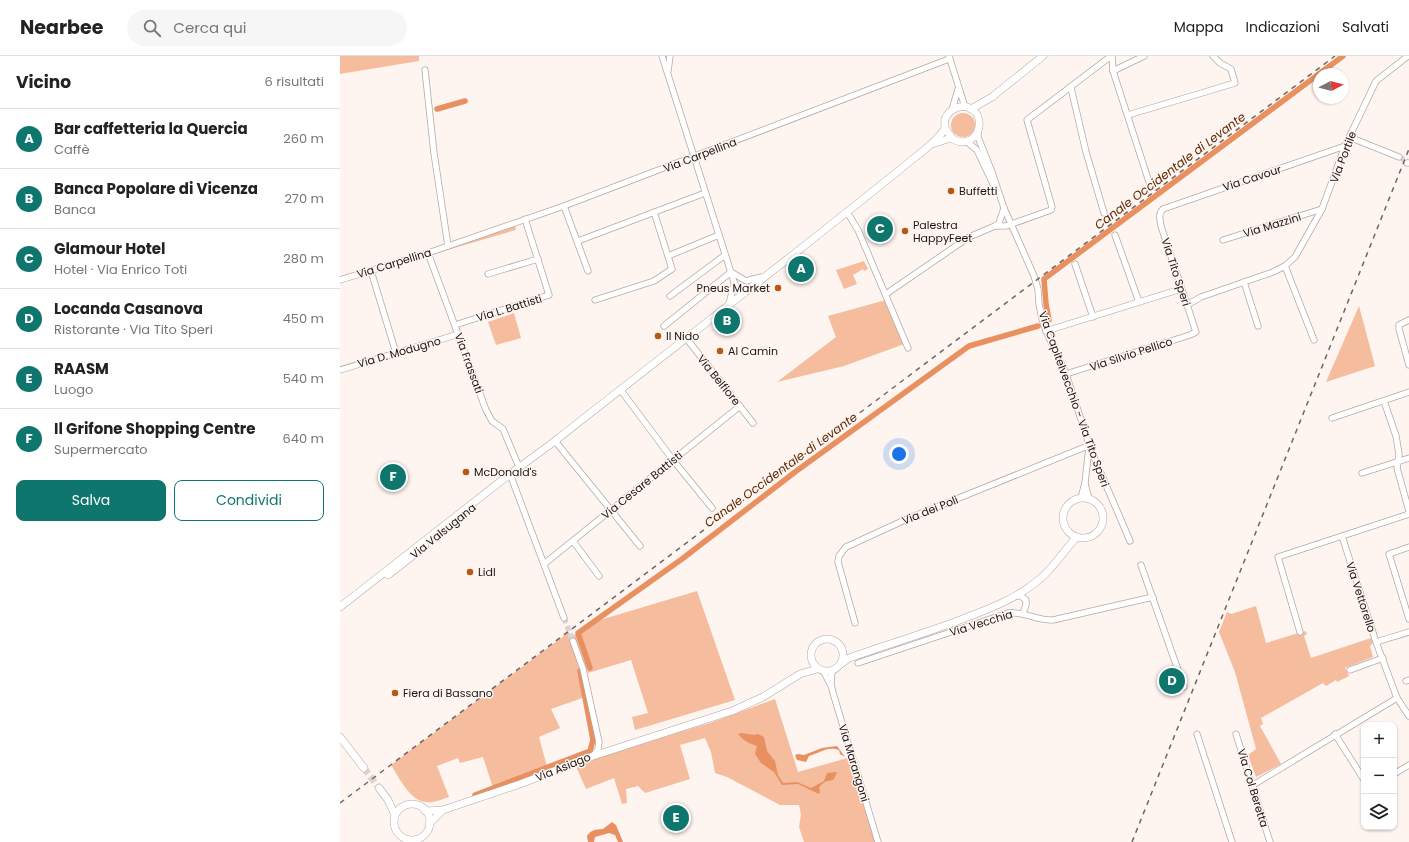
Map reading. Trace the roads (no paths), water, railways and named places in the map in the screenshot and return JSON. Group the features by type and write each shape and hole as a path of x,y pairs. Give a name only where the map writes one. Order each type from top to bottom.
{"main road":[{"path":"340,607 511,476 519,467 545,449 930,145 945,128 946,118 952,110 968,108 992,97 1043,56"},
{"path":"978,117 992,97"},
{"path":"945,128 951,138 961,142 973,138 978,132 980,125 978,117 968,108"},
{"path":"930,145 951,138"},
{"name":"Via Valsugana","path":"340,612 545,449"},
{"path":"1081,498 1089,499 1100,509 1102,524 1091,536 1077,537 1070,532 1064,523 1064,512 1070,503 1081,498"},
{"path":"1066,548 1070,532"},
{"path":"800,674 820,670 832,671 841,664 856,660 984,611 1015,596 1052,568 1066,548 1077,537"},
{"path":"593,756 732,710 763,697 800,674 808,664 812,648 822,640 835,641 856,660"},
{"path":"841,648 843,656 841,664"},
{"path":"810,658 820,670"},
{"path":"340,737 364,768"},
{"name":"Via Asiago","path":"388,800 403,806 415,805 425,810 443,810 520,784 593,756"},
{"name":"Via Asiago","path":"379,788 388,800 395,815 394,826 397,832 406,840 414,841 424,834 429,824 443,810"},
{"path":"395,815 403,806"},
{"path":"425,810 429,824"}],"street":[{"path":"662,56 693,158 725,255 743,293"},
{"path":"668,73 670,56"},
{"path":"1111,56 1113,71 1150,185"},
{"path":"886,294 969,237 995,226 1012,223 1052,209 1027,120 1071,88 1111,56"},
{"path":"1113,71 1144,56"},
{"path":"1128,115 1235,82 1231,69 1220,63 1213,56"},
{"name":"Via Portile","path":"1187,306 1201,297 1285,266 1295,257 1303,246 1322,209 1345,146 1376,81 1408,56"},
{"path":"949,58 958,87 968,108"},
{"name":"Via Carpellina","path":"340,280 428,253 564,206 693,158 949,58"},
{"path":"425,70 434,153 448,246"},
{"path":"952,110 957,97 958,87"},
{"path":"1071,88 1086,152 1104,214"},
{"path":"978,132 997,189"},
{"path":"1349,138 1397,158"},
{"path":"966,141 977,150 988,175 997,189"},
{"name":"Via Cavour","path":"1160,212 1168,206 1345,146"},
{"name":"Via Capitelvecchio - Via Tito Speri","path":"997,189 1037,284 1039,304 1046,331 1066,374 1090,445 1130,541"},
{"path":"578,241 705,193"},
{"path":"564,206 588,271"},
{"path":"995,226 999,223 1004,208"},
{"name":"Via Mazzini","path":"1223,240 1322,209"},
{"path":"595,300 663,277 672,270 654,212"},
{"path":"847,212 856,227 908,348"},
{"name":"Via Tito Speri","path":"1160,212 1162,226 1196,332"},
{"name":"Via L. Battisti","path":"455,324 550,295 525,219"},
{"path":"668,256 719,235"},
{"path":"1115,235 1139,302"},
{"name":"Via Frassati","path":"428,253 486,410 492,421 503,429 519,467"},
{"path":"670,296 725,255"},
{"path":"488,274 538,258"},
{"path":"1075,264 1093,317"},
{"path":"1285,266 1314,340"},
{"path":"370,271 396,353"},
{"path":"733,274 741,279 751,281 765,276"},
{"path":"733,274 734,282 738,290 743,293"},
{"path":"664,326 733,274"},
{"path":"729,304 734,282"},
{"path":"1244,282 1258,326"},
{"path":"1046,331 1181,289"},
{"path":"1409,320 1399,325 1399,329 1409,365"},
{"name":"Via Silvio Pellico","path":"1066,374 1196,332"},
{"name":"Via D. Modugno","path":"340,370 459,334"},
{"name":"Via Belfiore","path":"686,338 753,423"},
{"path":"620,389 673,460 712,508"},
{"path":"1332,418 1409,392"},
{"path":"1384,401 1396,436 1398,461 1397,468 1409,510"},
{"name":"Via Cesare Battisti","path":"544,564 740,406"},
{"path":"555,441 640,546"},
{"path":"1081,498 1085,483 1090,445"},
{"name":"Via dei Poli","path":"855,623 838,562 839,556 846,547 907,520 1090,445"},
{"path":"1362,473 1409,458"},
{"path":"511,476 564,618"},
{"path":"1085,483 1089,499"},
{"path":"1300,632 1278,557 1409,514"},
{"name":"Via Vettorello","path":"1342,536 1376,642 1397,698 1409,716"},
{"path":"572,541 598,576"},
{"path":"1409,547 1389,554 1409,619"},
{"path":"1141,565 1184,687"},
{"path":"1023,613 1030,586"},
{"path":"1015,596 1021,596 1026,600"},
{"name":"Via Vecchia","path":"856,660 1008,613 1023,613 1042,619 1054,620 1153,597"},
{"path":"1376,642 1409,632"},
{"name":"Via Asiago","path":"573,641 583,669 599,742 598,749 593,756"},
{"path":"1350,670 1383,658"},
{"name":"Via Marangoni","path":"820,670 830,684 878,842"},
{"name":"Via Marangoni","path":"830,684 832,671"},
{"path":"1253,785 1397,698"},
{"path":"1197,734 1232,842"},
{"name":"Via Col Beretta","path":"1236,734 1253,785 1252,790 1270,842"},
{"path":"1336,734 1361,775"},
{"name":"Via Asiago","path":"599,742 608,751"},
{"path":"1397,772 1409,765"}],"waterway":[{"name":"Canale Occidentale di Levante","path":"1049,320 1044,279 1343,56"},
{"path":"437,109 465,101"},
{"name":"Canale Occidentale di Levante","path":"590,668 578,633 682,559 795,472 969,346 1038,326"},
{"name":"Canale Occidentale di Levante","path":"475,795 590,751 593,740 580,671"}],"tunnel":[{"path":"1399,157 1407,161"},
{"path":"564,618 573,641"},
{"path":"364,768 379,788"}],"railway":[{"path":"340,803 1335,56"},
{"path":"1132,842 1409,149"}],"place":[{"name":"Buffetti","path":"951,191"},
{"name":"Glamour Hotel","path":"880,229"},
{"name":"Palestra HappyFeet","path":"905,231"},
{"name":"Bar caffetteria la Quercia","path":"801,269"},
{"name":"Pneus Market","path":"778,288"},
{"name":"Banca Popolare di Vicenza","path":"727,321"},
{"name":"Il Nido","path":"658,336"},
{"name":"Al Camin","path":"720,351"},
{"name":"McDonald's","path":"466,472"},
{"name":"Il Grifone Shopping Centre","path":"393,477"},
{"name":"Lidl","path":"470,572"},
{"name":"Locanda Casanova","path":"1172,681"},
{"name":"Fiera di Bassano","path":"395,693"},
{"name":"RAASM","path":"676,818"}]}
